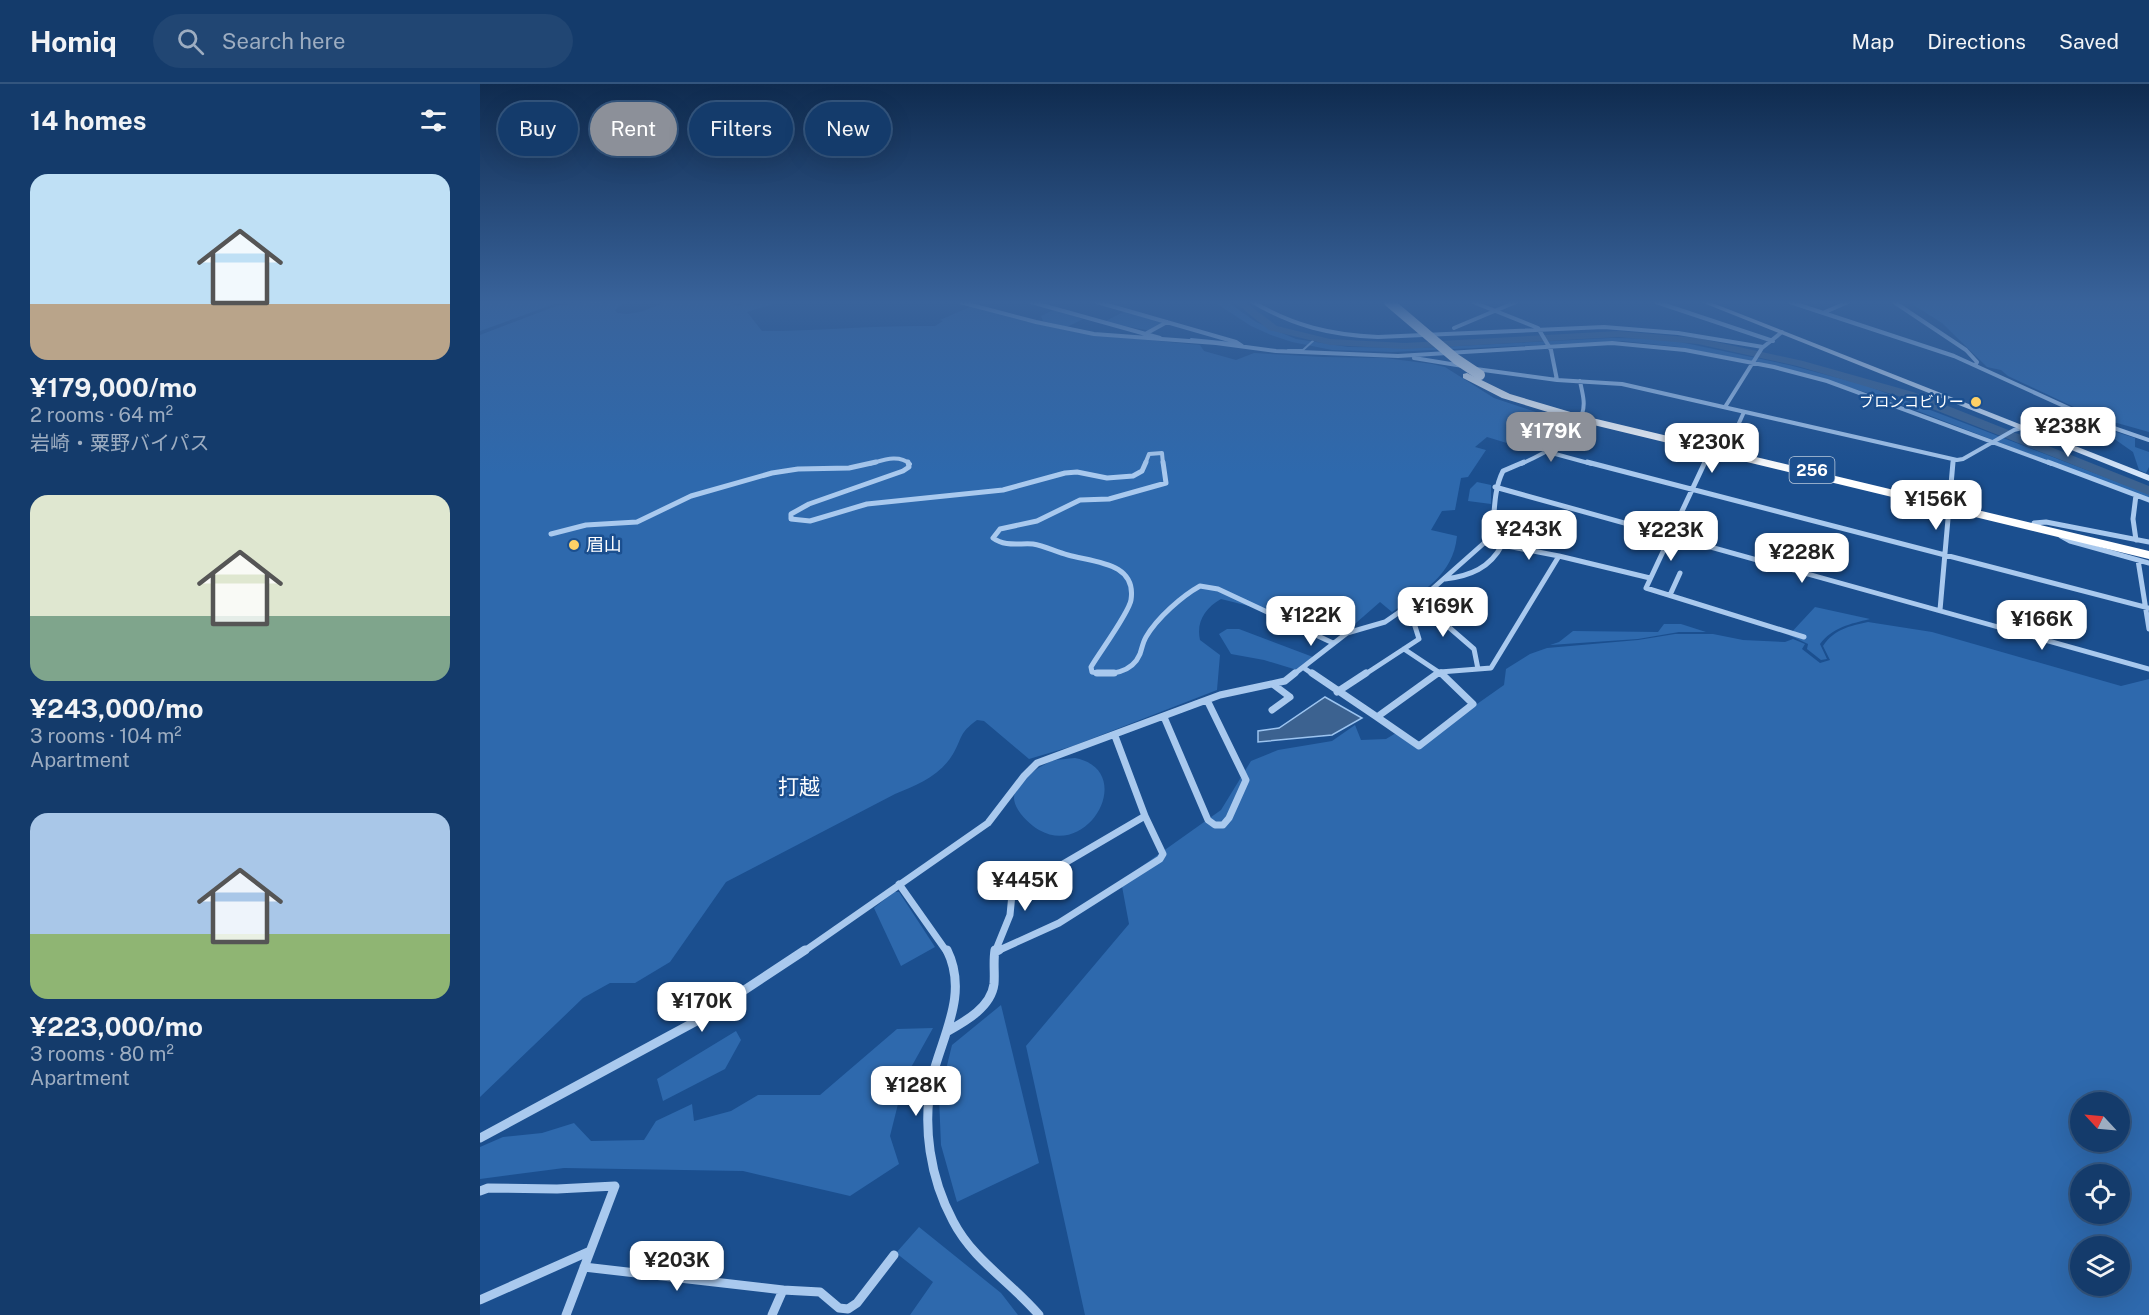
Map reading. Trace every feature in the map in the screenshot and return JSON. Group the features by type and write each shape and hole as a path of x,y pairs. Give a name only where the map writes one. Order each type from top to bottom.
{"highway":[{"name":"256","path":"1452,359 1473,376 1582,416 1950,506 2144,558"},
{"name":"256","path":"1456,359 1473,376"},
{"name":"256","path":"1950,506 2149,550"}],"street":[{"path":"1421,359 1557,380 1622,384 1953,459 1963,459 2017,429 2080,412"},
{"path":"1552,359 1557,380"},
{"path":"1736,359 1827,381 1994,441 2149,501"},
{"path":"1725,407 1742,384 1753,359"},
{"path":"1848,359 2017,429 2149,478"},
{"path":"1960,359 2108,426 2149,440"},
{"path":"1975,359 1976,365"},
{"path":"480,1138 702,1018 792,960 988,823 1013,795 1028,771 1037,763 1207,700 1285,681 1347,633 1385,622 1409,607 1445,579 1492,536 1496,507 1495,487 1499,476 1509,467 1538,458 1563,441 1582,416 1584,402 1580,381"},
{"path":"1744,412 1734,434 1713,447 1646,588 1804,637"},
{"path":"551,534 586,525 637,522 691,496 772,473 798,469 849,468 894,458 902,458 910,463 909,467 903,471 809,504 791,514 791,519 810,521 867,504 1003,490 1065,473 1107,478 1134,476 1142,471 1149,454 1159,452 1162,453 1166,483 1110,499 1080,500 1037,521 1000,529 993,538 997,542 1041,545 1069,555 1102,561 1117,567 1127,578 1132,591 1131,602 1091,666 1092,672 1102,675 1122,671 1133,665 1140,657 1146,636 1185,597 1200,586 1218,589 1333,643"},
{"path":"1548,452 2147,607"},
{"path":"1940,610 1953,459"},
{"path":"1495,487 2149,669"},
{"path":"2136,495 2133,519 2136,540"},
{"path":"2034,523 2046,522 2149,543"},
{"path":"1492,536 1503,545 1650,578"},
{"path":"1445,579 1459,578 1477,572 1490,564 1503,545"},
{"path":"1377,717 1440,672 1491,668 1559,556"},
{"path":"2144,558 2149,562"},
{"path":"2144,558 2149,629"},
{"path":"1670,595 1680,573"},
{"path":"1430,591 1436,595 1444,623 1474,649 1478,669"},
{"path":"1337,692 1419,639 1409,607"},
{"path":"1304,668 1419,746 1473,704 1440,672 1404,649"},
{"path":"1272,710 1290,697 1274,685"},
{"path":"1164,717 1208,820 1215,825 1223,825 1229,818 1246,780 1207,700"},
{"path":"995,952 1059,922 1163,854 1145,816 1115,736"},
{"path":"948,1031 971,1017 988,1000 994,988 995,952 1015,904 1012,894 1145,816"},
{"path":"899,884 948,953 954,969 954,999 948,1031 932,1080 928,1136 940,1194 962,1238 1028,1300 1039,1315"},
{"path":"480,1191 488,1188 557,1189 615,1186 566,1315"},
{"path":"480,1300 590,1251"},
{"path":"584,1267 783,1290 820,1292 839,1308 848,1309 857,1303 894,1256"},
{"path":"772,1315 783,1290"}],"shaded area":[{"path":"480,359 1396,359 1445,367 1494,398 1557,419 1548,426 1542,427 1527,441 1510,444 1487,437 1475,447 1486,450 1468,477 1461,478 1455,510 1442,511 1431,530 1457,536 1450,562 1435,581 1392,612 1380,602 1356,623 1343,628 1318,631 1269,611 1221,599 1206,611 1199,627 1200,640 1220,655 1217,690 1073,746 1029,759 984,721 977,720 964,732 948,762 935,774 726,882 670,962 635,983 610,983 583,998 480,1097"},
{"path":"1743,359 1763,359 1865,385 2149,494 2149,500 1884,398 1803,373"},
{"path":"1979,359 2149,359 2149,432 2117,423 2108,423 2008,376 2001,370 1987,367"},
{"path":"2079,415 2107,428 2106,437 2076,429 2064,420"},
{"path":"2116,432 2135,438 2135,447 2149,452 2149,467 2146,473 2139,470 2133,452 2113,438"},
{"path":"1477,482 1491,485 1491,504 1468,501 1470,489"},
{"path":"1815,607 1870,619 1842,627 1825,638 1820,644 1827,659 1821,660 1807,649 1808,644 1789,635"},
{"path":"1868,622 1932,632 2121,686 2149,679 2149,1315 1085,1315 1026,1046 1129,924 1121,881 1221,810 1251,761 1278,750 1332,741 1355,725 1361,740 1386,739 1396,733 1416,747 1504,685 1506,669 1530,654 1547,648 1638,640 1675,634 1713,634 1743,640 1785,642 1793,639 1805,644 1802,649 1820,663 1830,660 1823,646 1827,640 1843,629"},
{"path":"1664,624 1681,624 1706,632 1679,632 1638,639 1550,645 1559,642 1573,631 1658,632"},
{"path":"1227,629 1239,629 1313,657 1297,670 1264,660 1231,654 1219,634"},
{"path":"1325,697 1362,718 1332,735 1258,742 1258,731 1279,728"},
{"path":"1075,758 1093,766 1103,778 1104,794 1099,809 1089,823 1075,833 1058,836 1039,830 1020,812 1015,803 1015,792 1028,776 1041,767 1052,761"},
{"path":"894,892 899,892 935,947 901,966 874,908"},
{"path":"1001,1005 1039,1163 957,1202 941,1145 939,1098 952,1045"},
{"path":"933,1028 904,1080 890,1136 899,1164 850,1196 743,1171 564,1168 480,1179 480,1147 503,1137 542,1133 574,1123 591,1141 644,1140 656,1121 692,1104 694,1121 731,1111 758,1095 820,1095 897,1029"},
{"path":"736,1031 741,1040 725,1069 663,1101 657,1079"},
{"path":"919,1227 1001,1293 1018,1315 910,1315 933,1282 896,1253"}],"waterway":[{"path":"1783,359 1863,380 1909,395 2149,491"}],"place":[{"name":"ブロンコビリー","path":"1976,402"},
{"name":"眉山","path":"574,545"}],"district":[{"name":"打越","path":"799,787"}]}
